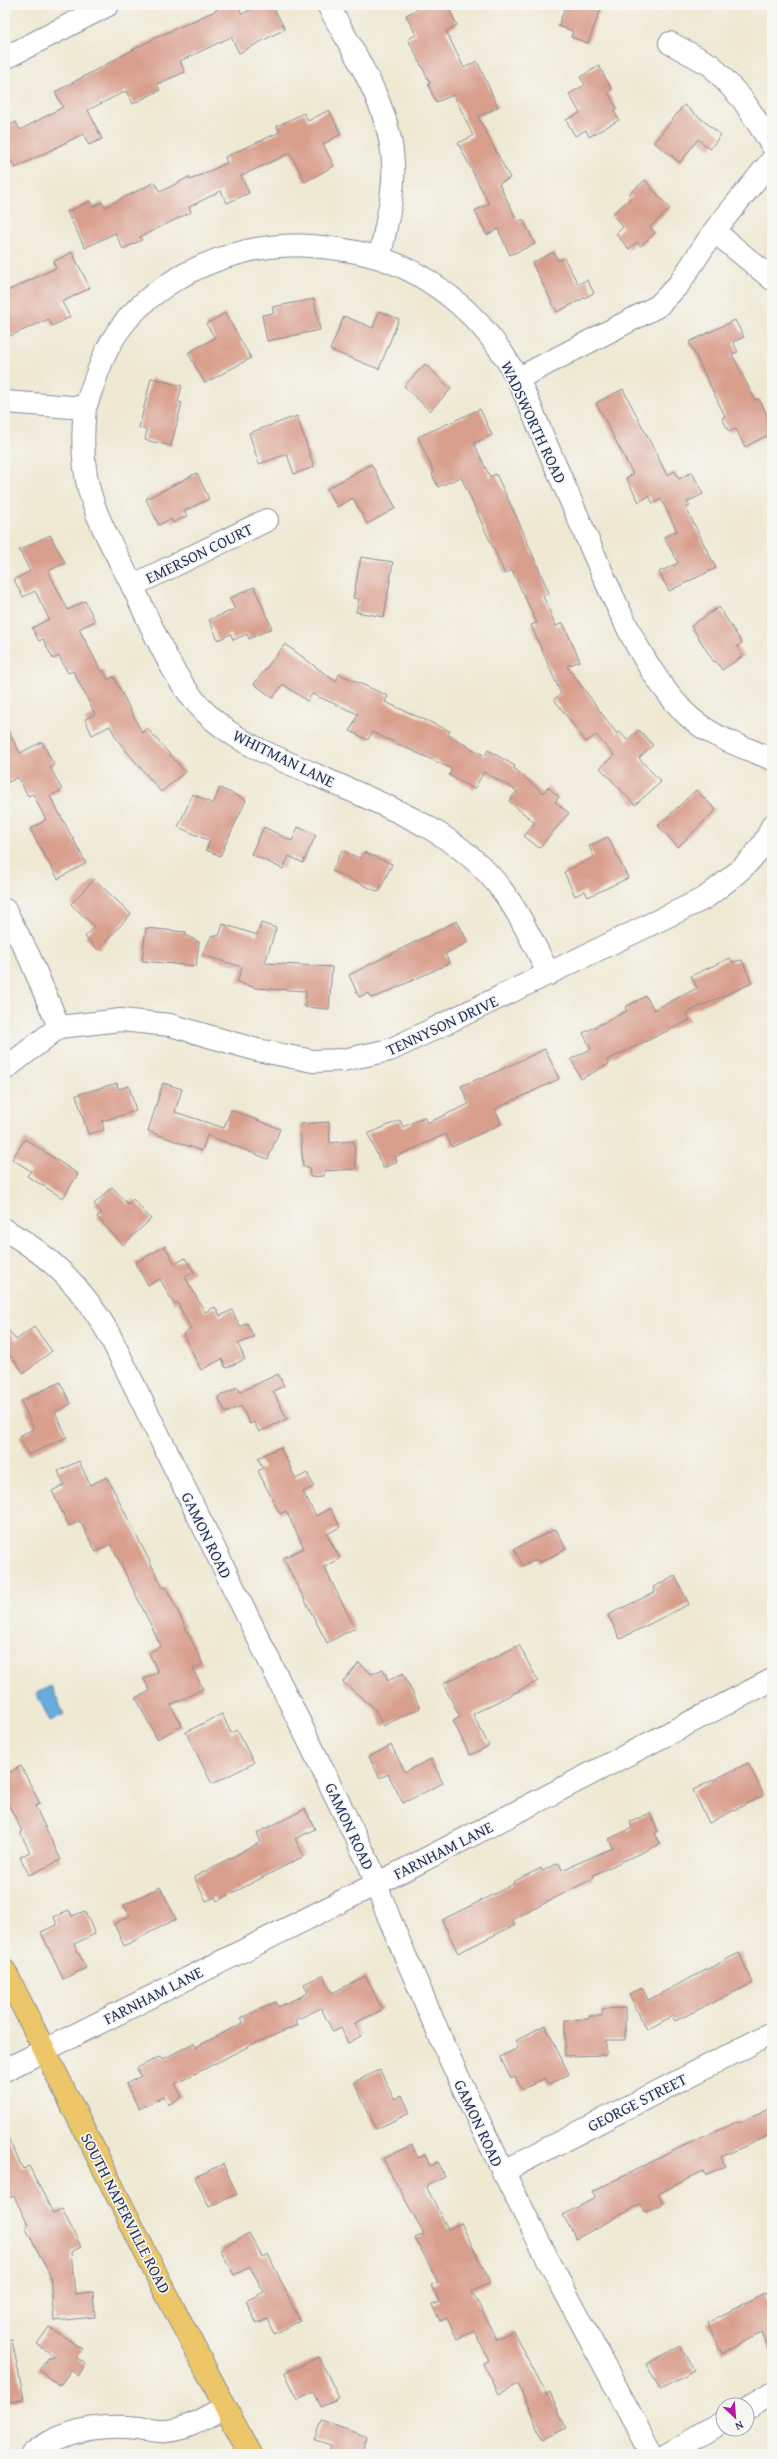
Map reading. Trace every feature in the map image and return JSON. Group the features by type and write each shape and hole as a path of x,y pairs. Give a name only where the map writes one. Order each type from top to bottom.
{"main road":[{"name":"SOUTH NAPERVILLE ROAD","path":"5,1971 224,2407 250,2454"}],"street":[{"path":"5,58 108,5"},
{"path":"328,5 377,100 391,141 394,164 392,186 380,257"},
{"path":"670,43 711,65 743,100 772,145"},
{"path":"517,379 658,306 679,284 714,231 772,160"},
{"path":"714,231 772,279"},
{"name":"WADSWORTH ROAD","path":"85,408 107,350 127,321 162,288 199,267 235,254 286,245 328,247 380,257 423,279 461,306 494,341 517,379 623,622 654,672 684,712 704,730 772,759"},
{"path":"5,402 85,408"},
{"name":"WHITMAN LANE","path":"85,408 82,455 91,502 176,673 199,706 216,722 238,738 264,752 407,816 451,841 476,861 501,888 517,912 549,974"},
{"name":"EMERSON COURT","path":"132,586 267,520"},
{"name":"TENNYSON DRIVE","path":"60,1027 121,1020 155,1022 198,1032 285,1057 313,1061 363,1058 404,1045 705,898 740,870 769,836 772,826"},
{"path":"5,910 29,956 60,1027 5,1069"},
{"name":"GAMON ROAD","path":"5,1230 30,1244 65,1273 98,1316 370,1866 376,1884 461,2086 502,2172 652,2454"},
{"name":"FARNHAM LANE","path":"5,2070 376,1884 772,1680"},
{"name":"GEORGE STREET","path":"502,2172 772,2033"},
{"path":"755,2403 772,2393"},
{"path":"32,2454 44,2445 75,2431 104,2426 166,2432 192,2425 224,2407"},
{"path":"668,2454 715,2427"}],"water":[{"path":"51,1686 64,1714 50,1721 36,1693"}],"building":[{"path":"215,5 237,5 242,14 260,5 272,5 285,29 239,53 231,37 180,61 185,72 157,84 160,90 133,104 126,91 88,110 102,139 89,145 83,134 15,168 11,161 5,164 5,128 16,122 20,130 63,107 55,92 153,39 217,10"},
{"path":"426,5 447,5 457,25 446,31 464,68 477,61 498,107 478,117 510,178 499,184 518,222 523,219 535,244 510,255 498,229 487,235 475,211 489,204 458,143 473,136 454,95 436,102 428,84 430,83 408,39 416,35 406,15"},
{"path":"566,5 602,5 588,43 571,37 573,31 558,26"},
{"path":"599,66 612,90 608,92 617,109 614,111 619,120 589,137 586,130 575,136 566,120 580,113 569,94 585,85 580,77"},
{"path":"684,105 721,135 710,149 698,139 680,163 654,142"},
{"path":"329,110 341,134 323,144 334,166 305,182 290,153 241,176 249,193 227,203 221,191 189,207 191,212 140,237 142,240 123,249 115,233 85,248 67,212 90,201 93,207 102,202 105,207 155,182 160,192 189,177 190,180 227,163 225,157 280,132 277,126 304,113 308,121"},
{"path":"645,180 670,209 650,227 655,233 640,246 637,242 629,249 616,234 623,227 612,214 632,197 629,194"},
{"path":"72,252 90,288 62,302 70,317 52,326 49,319 5,338 5,292 56,268 53,262"},
{"path":"554,252 558,261 564,258 578,284 587,280 594,293 557,312 532,263"},
{"path":"314,299 320,330 267,341 262,315 274,313 272,307"},
{"path":"379,311 399,319 379,369 330,350 344,316 373,328"},
{"path":"225,313 251,358 205,383 188,353 215,338 206,324"},
{"path":"735,320 744,337 733,342 738,352 732,354 755,400 759,399 767,414 772,412 772,433 745,447 736,429 729,432 722,418 725,416 689,342"},
{"path":"425,364 451,389 430,411 404,386"},
{"path":"151,378 182,386 178,402 182,403 171,446 145,440 147,430 139,428"},
{"path":"623,389 667,475 675,471 679,479 692,472 703,494 687,502 690,506 686,508 716,568 669,591 659,572 678,563 664,537 677,531 661,499 653,504 649,496 639,502 626,478 633,474 596,403"},
{"path":"480,409 492,435 474,443 490,477 496,474 521,527 549,593 543,596 556,626 563,623 580,661 567,666 617,734 619,731 627,740 639,730 653,745 639,758 661,782 635,805 600,768 614,755 596,735 586,742 554,699 561,694 531,625 537,623 512,570 505,574 461,477 438,487 432,474 434,473 418,437"},
{"path":"297,416 314,467 294,474 287,454 259,464 249,433"},
{"path":"371,464 396,508 367,524 353,498 337,507 327,489"},
{"path":"197,473 209,499 184,511 187,516 173,523 171,519 159,525 146,499"},
{"path":"50,535 65,563 48,571 68,610 85,601 95,621 79,629 101,671 103,670 108,680 114,677 142,733 147,728 185,772 161,792 118,741 110,726 92,735 85,719 95,714 73,671 68,673 59,656 53,659 43,639 39,641 32,628 49,619 35,591 23,597 14,580 30,571 19,550"},
{"path":"361,557 393,562 384,617 356,612 359,599 353,598"},
{"path":"254,587 272,628 249,639 247,634 233,640 231,634 218,640 209,620 235,609 230,598"},
{"path":"719,607 742,643 737,646 743,656 722,670 716,661 714,662 691,626"},
{"path":"285,644 336,682 339,674 388,696 385,702 450,731 448,735 485,756 488,750 515,766 514,768 543,793 548,787 559,797 555,802 569,813 539,848 524,836 535,823 509,801 517,791 484,772 474,789 449,775 452,769 372,732 368,740 350,731 358,714 312,694 307,701 283,684 273,698 254,684"},
{"path":"5,725 20,753 42,742 54,765 50,767 62,790 50,796 86,863 58,879 30,829 46,820 33,794 28,796 18,777 5,784"},
{"path":"220,788 246,800 220,856 206,850 210,841 178,827 193,794 213,804"},
{"path":"696,790 716,810 678,847 658,826"},
{"path":"264,827 292,841 298,827 316,835 303,863 289,856 283,869 251,854"},
{"path":"608,837 628,878 588,897 585,891 575,896 564,872 594,857 589,846"},
{"path":"342,850 361,859 364,852 392,864 379,892 332,871"},
{"path":"94,879 131,914 98,950 85,937 94,926 71,904"},
{"path":"457,921 468,942 445,954 450,963 383,994 371,998 369,993 359,997 349,975"},
{"path":"261,923 276,928 265,963 332,967 329,1009 305,1007 306,991 256,988 237,982 242,967 202,955 212,935 219,936 223,924 257,935"},
{"path":"146,928 186,932 185,935 199,942 196,966 142,961"},
{"path":"730,958 732,962 742,960 752,983 686,1013 690,1020 607,1060 609,1064 581,1079 571,1059 591,1049 583,1033 627,1011 625,1007 646,996 654,1010 697,988 691,976"},
{"path":"545,1049 559,1079 495,1109 501,1124 452,1147 446,1134 395,1157 397,1162 383,1168 368,1134 400,1120 403,1127 424,1117 427,1123 469,1104 461,1086 480,1078 481,1079"},
{"path":"117,1083 118,1089 129,1086 136,1111 102,1121 104,1130 88,1134 76,1095"},
{"path":"163,1083 182,1089 175,1112 224,1128 231,1110 280,1129 268,1159 207,1135 202,1151 148,1131"},
{"path":"329,1122 330,1143 354,1141 356,1169 324,1171 324,1176 310,1177 309,1167 303,1167 300,1124"},
{"path":"25,1139 78,1174 63,1198 27,1176 31,1171 12,1159"},
{"path":"112,1187 128,1204 133,1199 151,1219 123,1245 97,1217 102,1213 94,1204"},
{"path":"165,1246 175,1264 185,1258 194,1272 185,1277 205,1312 215,1307 220,1316 232,1310 240,1327 247,1323 254,1337 238,1344 245,1359 226,1368 222,1359 201,1370 183,1334 191,1329 177,1302 174,1304 160,1279 148,1285 135,1263"},
{"path":"5,1326 16,1340 34,1327 52,1351 24,1373 11,1356 5,1361"},
{"path":"278,1374 284,1386 273,1391 287,1419 259,1432 254,1422 250,1424 241,1406 226,1413 218,1397 238,1387 240,1392"},
{"path":"60,1382 71,1404 55,1412 67,1437 28,1455 19,1436 34,1429 21,1401"},
{"path":"280,1447 296,1479 307,1473 314,1486 303,1492 316,1516 330,1508 340,1527 327,1534 340,1559 324,1567 355,1628 327,1643 283,1558 304,1548 286,1511 280,1514 258,1471 263,1468 258,1458"},
{"path":"79,1461 90,1485 107,1477 163,1588 166,1587 203,1664 193,1669 203,1689 171,1705 182,1726 157,1739 136,1698 150,1691 144,1679 158,1672 149,1653 161,1646 111,1544 96,1552 80,1521 69,1526 52,1491 64,1485 58,1471"},
{"path":"556,1529 566,1549 539,1563 537,1559 523,1566 514,1549"},
{"path":"675,1576 689,1604 620,1639 608,1615 655,1592 653,1587"},
{"path":"519,1645 538,1681 473,1714 489,1746 470,1755 453,1721 460,1717 443,1684"},
{"path":"359,1663 372,1674 383,1669 388,1681 403,1673 420,1708 383,1726 374,1708 343,1682"},
{"path":"222,1714 231,1733 237,1730 254,1763 212,1784 186,1732"},
{"path":"391,1745 405,1772 431,1759 443,1783 403,1803 388,1774 380,1778 369,1757"},
{"path":"748,1763 764,1795 709,1823 693,1790"},
{"path":"21,1766 40,1804 35,1806 61,1860 29,1875 20,1857 30,1852 20,1832 22,1831 5,1798 5,1775"},
{"path":"305,1809 315,1829 295,1839 304,1856 217,1901 215,1897 206,1901 194,1877 261,1842 257,1833"},
{"path":"650,1813 658,1831 655,1833 660,1844 593,1875 594,1878 512,1920 515,1925 458,1953 442,1920 514,1884 513,1882 541,1868 542,1871 559,1863 562,1870 613,1848 609,1839 632,1828 630,1822"},
{"path":"160,1887 176,1919 124,1946 114,1924 130,1916 124,1905"},
{"path":"69,1910 72,1916 85,1911 95,1934 74,1944 86,1968 63,1979 41,1932 57,1925 54,1917"},
{"path":"739,1953 753,1983 675,2021 672,2016 647,2030 629,1994 642,1987 648,2000"},
{"path":"323,1975 332,1993 366,1976 382,2010 355,2023 361,2036 348,2043 341,2028 333,2032 321,2008 296,2020 298,2025 253,2044 175,2084 182,2097 168,2105 164,2096 139,2109 126,2084 141,2076 137,2068 161,2056 163,2059 194,2043 196,2047 243,2023 241,2018 276,2002 278,2007 308,1993 304,1984"},
{"path":"625,2008 625,2040 606,2040 606,2055 565,2056 565,2020 589,2019 589,2016 602,2016 602,2009"},
{"path":"545,2025 569,2074 549,2085 545,2078 522,2090 515,2077 511,2079 500,2057 518,2048 515,2041"},
{"path":"380,2070 394,2099 402,2095 410,2113 376,2129 354,2082"},
{"path":"772,2106 772,2134 721,2157 725,2166 705,2175 703,2171 658,2194 663,2203 645,2212 641,2204 576,2239 563,2215 595,2198 592,2192 679,2148 738,2121 739,2123"},
{"path":"5,2132 23,2169 29,2166 53,2213 62,2209 81,2247 71,2252 75,2294 93,2292 95,2317 54,2321 50,2275 25,2227 28,2225 14,2196 5,2200"},
{"path":"412,2145 418,2158 425,2155 430,2166 437,2162 445,2177 426,2186 448,2229 461,2223 490,2282 472,2291 496,2339 513,2331 546,2394 550,2392 566,2428 543,2439 518,2384 499,2394 483,2363 489,2360 474,2331 457,2339 447,2318 440,2321 432,2305 439,2302 431,2285 438,2282 415,2238 424,2234 383,2159"},
{"path":"223,2164 237,2194 209,2207 195,2177"},
{"path":"249,2233 262,2257 268,2254 300,2321 274,2334 267,2319 257,2324 246,2301 264,2292 250,2267 234,2275 220,2249"},
{"path":"764,2293 772,2310 772,2356 761,2333 722,2353 707,2323"},
{"path":"49,2327 82,2349 76,2357 86,2364 78,2376 71,2370 60,2385 39,2370 49,2357 54,2356 37,2344"},
{"path":"12,2340 24,2399 5,2403 5,2341"},
{"path":"681,2346 695,2371 660,2389 646,2364"},
{"path":"319,2357 339,2398 321,2407 314,2392 298,2400 285,2373"},
{"path":"322,2421 368,2437 362,2454 328,2454 331,2445 315,2440"}]}
